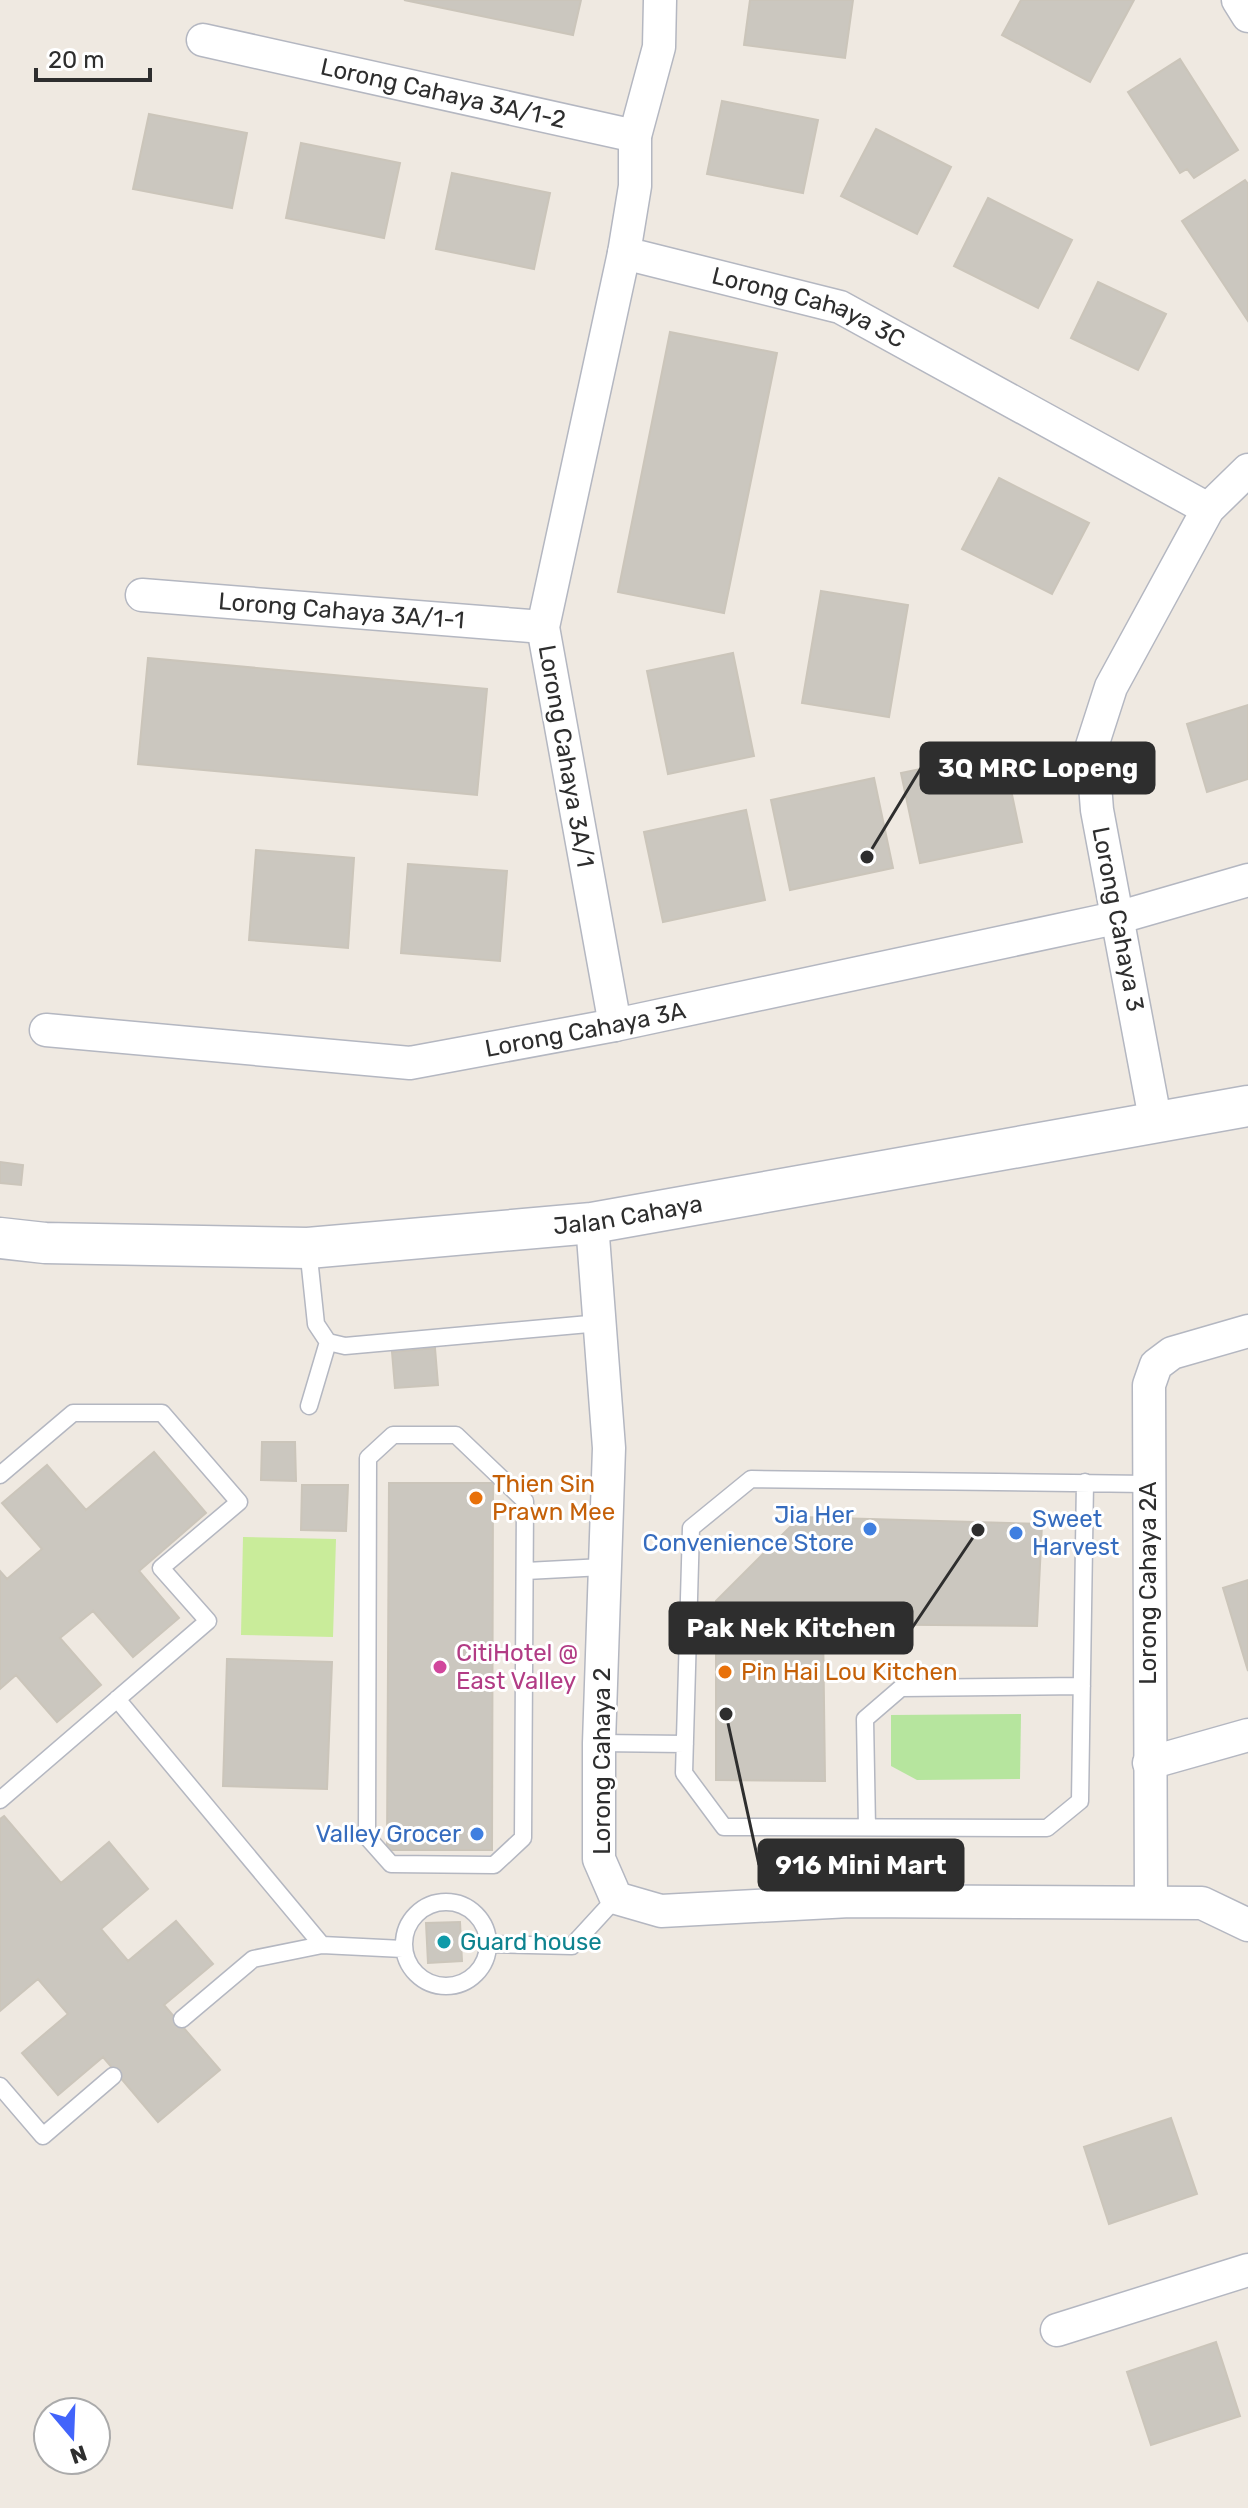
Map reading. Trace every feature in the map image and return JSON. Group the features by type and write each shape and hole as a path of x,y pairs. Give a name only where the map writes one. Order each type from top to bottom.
{"street":[{"path":"624,253 635,186 635,136 659,47 660,0"},
{"path":"1238,0 1248,16"},
{"name":"Lorong Cahaya 3A/1-2","path":"203,40 635,136"},
{"name":"Lorong Cahaya 3C","path":"624,253 840,307 1208,509"},
{"name":"Lorong Cahaya 3A/1","path":"615,1025 543,627 624,253"},
{"name":"Lorong Cahaya 3","path":"1156,1124 1120,917 1097,810 1092,746 1111,687 1208,509 1248,470"},
{"name":"Lorong Cahaya 3A/1-1","path":"142,595 543,627"},
{"name":"Lorong Cahaya 3A","path":"46,1030 410,1063 615,1025 1120,917 1248,880"},
{"name":"Jalan Cahaya","path":"0,1238 45,1243 308,1248 592,1223 1248,1106"},
{"name":"Lorong Cahaya 2","path":"592,1223 609,1448 603,1567 599,1859 616,1898"},
{"name":"Lorong Cahaya 2A","path":"1151,1902 1149,1385 1156,1365 1172,1353 1248,1331"},
{"path":"1149,1763 1248,1735"},
{"path":"616,1898 661,1911 850,1901 1202,1903 1248,1925"},
{"path":"1057,2330 1248,2270"}],"lane":[{"path":"308,1248 316,1324 328,1342 345,1346 600,1323"},
{"path":"309,1406 328,1342"},
{"path":"0,1475 73,1413 162,1413 239,1502 161,1568 208,1621 0,1800"},
{"path":"393,1435 456,1435 525,1501 526,1571 523,1838 494,1865 391,1864 367,1837 368,1458 393,1435"},
{"path":"1085,1482 1080,1801 1047,1828 724,1827 684,1773 691,1528 751,1479 1085,1482 1147,1484"},
{"path":"526,1571 603,1567"},
{"path":"867,1827 865,1719 901,1688 1082,1686"},
{"path":"117,1699 322,1945"},
{"path":"599,1743 685,1744"},
{"path":"489,1944 572,1946 616,1898"},
{"path":"445,1902 471,1909 486,1931 489,1944 480,1970 456,1986 442,1987 416,1975 403,1949 404,1935 419,1911 445,1902"},
{"path":"182,2019 253,1959 322,1945 403,1949"},
{"path":"0,2086 43,2136 113,2076"}],"green space":[{"path":"243,1537 336,1539 333,1637 241,1635"},
{"path":"1021,1714 1020,1779 917,1780 891,1766 891,1715"}],"building":[{"path":"404,0 581,0 573,35"},
{"path":"750,0 853,0 845,58 744,45"},
{"path":"1021,0 1134,0 1090,82 1002,35"},
{"path":"1180,59 1238,150 1194,178 1187,169 1180,173 1128,92"},
{"path":"722,101 818,120 803,193 707,174"},
{"path":"149,114 247,133 232,208 133,189"},
{"path":"876,129 951,167 917,234 841,196"},
{"path":"301,143 400,163 384,238 286,218"},
{"path":"452,173 550,193 534,269 436,249"},
{"path":"1245,180 1248,184 1248,321 1182,221"},
{"path":"988,198 1072,240 1038,308 954,266"},
{"path":"1098,282 1166,314 1138,370 1071,338"},
{"path":"670,332 777,353 724,613 618,592"},
{"path":"999,478 1089,523 1052,594 962,549"},
{"path":"821,591 908,605 889,717 802,703"},
{"path":"733,653 754,756 668,774 647,671"},
{"path":"148,658 487,689 477,795 138,764"},
{"path":"1248,705 1248,779 1207,792 1187,724"},
{"path":"1003,752 1022,842 920,863 901,773"},
{"path":"874,778 893,868 790,890 771,800"},
{"path":"746,810 765,900 663,922 644,832"},
{"path":"256,850 354,858 348,948 249,940"},
{"path":"408,864 507,871 500,961 401,953"},
{"path":"0,1162 23,1165 21,1185 0,1183"},
{"path":"435,1348 438,1385 395,1388 392,1352"},
{"path":"262,1442 295,1442 296,1481 261,1480"},
{"path":"154,1452 206,1513 139,1571 179,1618 133,1657 93,1611 60,1638 101,1685 57,1722 16,1675 0,1689 0,1571 7,1579 42,1549 2,1503 47,1465 86,1510"},
{"name":"CitiHotel @ East Valley","path":"389,1483 493,1483 492,1850 387,1850"},
{"path":"302,1485 348,1485 346,1531 301,1530"},
{"path":"800,1517 1042,1524 1037,1626 823,1624 825,1781 716,1780 716,1601"},
{"path":"1248,1580 1248,1671 1223,1588"},
{"path":"227,1659 332,1662 327,1789 223,1786"},
{"path":"4,1816 61,1883 109,1842 148,1889 101,1929 128,1961 176,1921 213,1964 164,2005 220,2070 158,2122 103,2057 58,2095 22,2053 68,2014 38,1979 0,2011 0,1819"},
{"name":"Guard house","path":"460,1922 462,1961 428,1963 426,1923"},
{"path":"1171,2118 1197,2194 1109,2224 1084,2147"},
{"path":"1216,2342 1240,2416 1151,2445 1127,2372"}],"place":[{"name":"3Q MRC Lopeng","path":"867,857"},
{"name":"Thien Sin Prawn Mee","path":"476,1498"},
{"name":"Jia Her Convenience Store","path":"870,1529"},
{"name":"Pak Nek Kitchen","path":"978,1530"},
{"name":"Sweet Harvest","path":"1016,1533"},
{"name":"CitiHotel @ East Valley","path":"440,1667"},
{"name":"Pin Hai Lou Kitchen","path":"725,1672"},
{"name":"916 Mini Mart","path":"726,1714"},
{"name":"Valley Grocer","path":"477,1834"},
{"name":"Guard house","path":"444,1942"}]}
